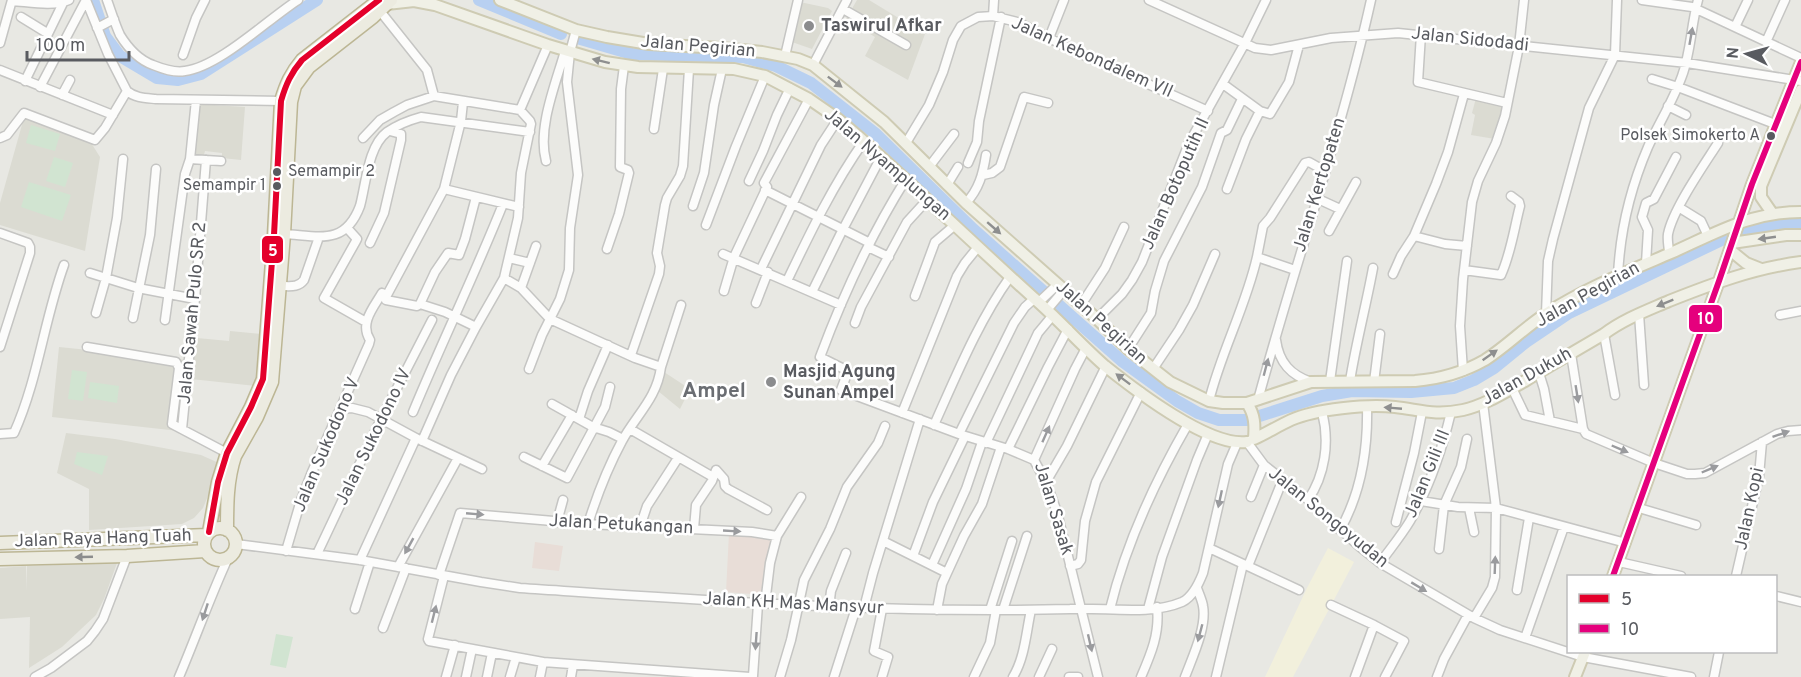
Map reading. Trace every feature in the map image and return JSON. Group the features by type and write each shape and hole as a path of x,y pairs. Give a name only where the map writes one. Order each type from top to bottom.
{"highway":[{"path":"208,534 218,528 227,530 233,536 236,544 232,555 221,560 215,559 205,551 204,543 227,453 263,380 281,101 286,82 302,60 384,4"},
{"path":"227,530 232,464 266,400 272,382 284,234 291,102 295,86 309,67 384,4"},
{"name":"Jalan Raya Hang Tuah","path":"0,543 208,534"},
{"path":"156,536 157,553"},
{"name":"Jalan Raya Hang Tuah","path":"0,559 127,556 205,551"}],"main road":[{"name":"Jalan Pegirian","path":"500,0 516,3 576,30 650,44 721,48 783,55 813,65 877,116 966,203 1128,349 1170,382 1209,401 1253,405 1311,382 1428,380 1463,371 1485,359 1546,314 1618,276 1708,236 1735,236"},
{"name":"Jalan Nyamplungan","path":"384,4 414,1 435,5 605,63 663,69 722,69 750,72 765,76 790,88 838,119 864,141 978,248 1044,305 1106,366 1188,424 1208,434 1246,441"},
{"path":"1613,575 1735,236 1750,187 1775,124 1797,80 1801,62"},
{"path":"1772,213 1761,197 1760,190 1796,112 1801,90"},
{"path":"1735,236 1772,213 1801,212"},
{"path":"1735,236 1801,235"},
{"path":"1735,236 1746,263 1761,269"},
{"name":"Jalan Dukuh","path":"1246,441 1293,419 1322,412 1367,406 1395,407 1422,412 1451,412 1483,404 1639,314 1719,281 1761,269 1801,262"},
{"path":"1253,405 1258,422 1269,432"},
{"path":"1246,441 1258,422"},
{"path":"1575,677 1584,654"}],"street":[{"path":"0,43 12,0 66,2 47,33 25,81"},
{"path":"86,0 130,94 140,97 196,100 281,101"},
{"path":"40,87 86,0"},
{"path":"107,0 112,20 132,51 142,60 174,71 195,69 215,59 298,0"},
{"path":"183,55 196,18 206,0"},
{"path":"783,55 798,0"},
{"path":"813,65 848,0"},
{"path":"968,163 976,142 997,17 994,0"},
{"path":"1049,38 1064,0"},
{"name":"Jalan Sidodadi","path":"1152,0 1255,48 1271,50 1331,38 1398,33 1421,34 1687,63 1797,80"},
{"name":"Jalan Botoputih II","path":"1097,319 1118,299 1132,280 1142,261 1189,143 1223,84 1266,0"},
{"name":"Jalan Kertopaten","path":"1253,405 1325,171 1364,35 1371,0"},
{"path":"1463,371 1460,326 1464,270 1475,188 1496,143 1507,103 1519,46 1524,0"},
{"path":"1546,314 1548,261 1553,239 1589,108 1615,55 1617,0"},
{"path":"1642,0 1697,5 1735,27 1801,58"},
{"path":"1735,27 1748,0"},
{"path":"1766,42 1785,0"},
{"path":"384,4 427,70 434,96"},
{"path":"1618,276 1621,233 1635,177 1687,63 1697,5"},
{"path":"843,9 906,45"},
{"path":"21,17 47,33"},
{"name":"Jalan Kebondalem VII","path":"906,143 929,105 953,40 965,22 978,17 997,17 1025,26 1208,111"},
{"path":"99,27 112,20"},
{"path":"546,161 543,142 547,118 567,51 576,30"},
{"path":"1421,34 1418,82 1507,103"},
{"path":"520,110 548,45"},
{"path":"1223,84 1260,111 1267,114 1272,112 1289,82 1299,45"},
{"path":"529,369 560,299 568,273 570,228 578,175 567,92 567,51"},
{"path":"607,249 629,173 628,170 620,167 621,89 624,66"},
{"path":"654,129 663,69"},
{"path":"631,355 659,274 657,253 667,198 683,166 689,69"},
{"path":"693,206 704,173 722,69"},
{"path":"0,70 113,115"},
{"path":"706,225 765,76"},
{"path":"1652,79 1775,124"},
{"path":"62,95 70,80"},
{"path":"748,181 790,88"},
{"path":"0,138 6,135 24,113 95,140 127,91"},
{"path":"1393,274 1413,236 1448,152 1464,94"},
{"path":"360,560 476,327 504,278 518,218 521,173 530,132 530,121 520,110 434,96 393,112 380,120 363,138"},
{"path":"983,175 992,173 1000,167 1024,97 1048,103"},
{"path":"724,291 734,257 767,187 764,183 809,99"},
{"path":"1128,349 1151,313 1164,261 1202,187 1221,133 1227,130 1242,99"},
{"path":"165,320 185,174 190,159 196,100"},
{"path":"463,102 461,121 444,189 386,300 418,307 435,272 448,253 459,255 476,197"},
{"path":"1668,106 1686,114"},
{"path":"1227,189 1245,139 1260,111"},
{"path":"284,234 319,237 341,233 348,229 360,206 374,147 389,131 407,121 421,117 530,132"},
{"path":"756,303 765,271 792,202 821,145 838,119"},
{"path":"370,243 386,205 402,136 400,133 389,131"},
{"path":"929,168 954,134"},
{"path":"787,281 818,216 839,178 864,141"},
{"path":"1670,253 1668,236 1680,208 1718,143"},
{"path":"966,203 983,175 986,155"},
{"path":"812,292 881,157"},
{"path":"1646,263 1648,230 1642,219 1646,203 1654,199 1676,157"},
{"path":"96,313 106,278 117,219 123,159"},
{"path":"190,159 221,161"},
{"name":"Jalan Sawah Pulo SR 2","path":"182,429 206,160"},
{"path":"1209,401 1248,290 1264,224 1305,163 1310,162 1325,171"},
{"path":"947,185 958,167"},
{"path":"133,318 150,235 156,169"},
{"path":"906,179 884,214 856,270 820,356 848,371 840,389 1034,460"},
{"path":"1329,231 1356,182"},
{"path":"444,189 519,207"},
{"path":"765,190 843,228 889,257"},
{"path":"1464,270 1501,275 1507,263 1520,206 1519,202 1511,196"},
{"path":"1316,198 1340,209"},
{"path":"855,323 911,215 928,199"},
{"path":"413,412 503,204"},
{"path":"1680,208 1701,221 1708,236"},
{"path":"915,296 935,242 955,225"},
{"path":"1081,305 1105,268 1124,227"},
{"path":"348,229 357,239 356,242 324,298 366,322 382,293 387,295"},
{"path":"0,233 28,243 30,247 0,346"},
{"path":"1413,236 1443,244 1467,246"},
{"path":"280,286 301,285 319,237"},
{"path":"521,288 536,246"},
{"path":"902,413 957,276 978,248"},
{"path":"723,254 841,305"},
{"path":"1153,369 1187,317 1215,254"},
{"path":"1257,257 1295,270"},
{"path":"509,258 530,263"},
{"path":"1330,381 1347,261"},
{"path":"0,434 14,433 20,418 64,265"},
{"path":"1350,381 1373,268"},
{"path":"90,273 138,288 195,299"},
{"path":"934,425 988,311 1010,277"},
{"path":"504,278 521,288 550,319 661,366"},
{"path":"932,565 984,442 1038,333 1044,305 1059,289"},
{"path":"420,304 438,309 476,327"},
{"path":"588,524 604,478 623,439 651,399 681,305"},
{"path":"913,556 962,435 1014,323 1025,307 1044,305"},
{"path":"1780,315 1801,311"},
{"path":"1639,314 1644,385"},
{"name":"Jalan Sukodono IV","path":"317,554 381,419 432,320"},
{"name":"Jalan Sukodono V","path":"286,551 312,472 370,340 366,334 366,322"},
{"path":"937,610 942,584 963,536 982,504 1004,448 1068,329"},
{"path":"1275,334 1277,348 1283,362 1298,377 1311,382"},
{"path":"1374,382 1380,334"},
{"path":"1604,334 1615,395"},
{"path":"542,466 575,417 609,345"},
{"path":"87,347 176,362 179,368 171,423 227,453"},
{"name":"Jalan Sasak","path":"1086,348 1034,460 1046,482 1057,512 1098,677"},
{"path":"1571,354 1585,431"},
{"path":"1046,482 1067,446 1106,366"},
{"path":"1539,373 1550,421"},
{"path":"524,457 566,479 605,407 610,387"},
{"path":"1512,388 1524,414 1585,431 1654,463 1688,474 1705,473 1777,434 1801,430"},
{"path":"1070,567 1078,564 1080,560 1085,521 1097,477 1141,392"},
{"path":"552,404 593,427 623,439"},
{"path":"1437,677 1444,659 1492,588 1495,577 1496,508 1483,404"},
{"path":"1341,530 1357,492 1365,451 1367,406"},
{"path":"341,409 364,411 482,470"},
{"path":"1308,500 1319,483 1323,466 1325,433 1322,412"},
{"path":"1396,522 1422,412"},
{"name":"Jalan Gili III","path":"1380,563 1408,524 1421,501 1443,445 1451,412"},
{"path":"834,677 873,573 920,419"},
{"path":"1110,609 1126,551 1153,486 1188,424"},
{"path":"780,677 804,580 830,529 847,487 878,443 885,426"},
{"path":"630,429 713,477"},
{"path":"1141,677 1158,627 1152,608 1162,558 1208,434"},
{"path":"1439,549 1444,505 1461,467 1467,438"},
{"path":"1185,677 1204,618 1204,607 1197,588 1203,573 1228,464 1246,441"},
{"name":"Jalan Songoyudan","path":"1246,441 1264,465 1380,563 1471,617 1500,630 1567,649"},
{"name":"Jalan Kopi","path":"1736,575 1759,476 1762,442"},
{"path":"383,628 402,567 458,458"},
{"path":"640,527 646,506 678,458"},
{"path":"1251,497 1264,465"},
{"path":"694,529 696,505 716,470 724,479 728,489 767,510"},
{"path":"1216,677 1246,565 1283,479"},
{"path":"441,575 428,640 543,662 647,674 751,677 761,604 777,536 801,497"},
{"path":"557,522 563,500"},
{"path":"1421,501 1469,508 1496,508 1626,543"},
{"path":"1469,508 1474,532"},
{"path":"1639,508 1696,525"},
{"name":"Jalan Petukangan","path":"441,575 460,513 557,522 752,532 777,536"},
{"path":"1516,590 1529,518"},
{"path":"1525,638 1564,527"},
{"path":"997,610 1027,536"},
{"path":"974,677 990,643 1012,541"},
{"path":"883,542 947,573"},
{"name":"Jalan KH Mas Mansyur","path":"236,544 360,560 520,588 799,606 937,610 1152,608 1182,602 1189,598 1197,588"},
{"path":"1209,548 1299,590"},
{"path":"829,607 831,591 846,553"},
{"path":"35,677 87,641 95,631 103,619 127,556"},
{"path":"178,677 228,558"},
{"path":"355,609 370,562"},
{"path":"1618,562 1676,575"},
{"path":"1777,596 1801,602"},
{"path":"1330,605 1404,641 1385,677"},
{"path":"882,609 874,651 888,657 882,677"},
{"path":"1013,677 1023,656 1031,610"},
{"path":"1355,677 1374,625"},
{"path":"446,677 455,645"},
{"path":"466,677 472,649"},
{"path":"1039,677 1052,649"},
{"path":"487,677 492,653"},
{"path":"1714,677 1719,653"},
{"name":"Jalan Songoyudan","path":"1584,654 1691,677"},
{"path":"510,677 516,657"},
{"path":"540,677 543,662"},
{"path":"571,677 573,665"},
{"path":"596,677 597,667"},
{"path":"1069,677 1078,677"}],"shaded area":[{"path":"857,0 869,0 925,34 908,80 865,56 875,37 846,19"},
{"name":"Taswirul Afkar","path":"800,2 828,8 832,11 812,49 792,42"},
{"path":"1476,98 1504,104 1495,139 1471,135 1475,115 1472,113"},
{"path":"198,104 245,107 241,160 222,158 222,153 205,151 203,158 193,157"},
{"path":"25,114 88,138 100,157 85,251 0,225 0,203"},
{"path":"230,331 261,334 256,386 191,379 197,338 229,341"},
{"path":"59,347 187,360 179,431 52,417"},
{"path":"664,372 690,389 680,409 658,391"},
{"path":"66,433 115,439 201,455 221,464 203,508 194,518 182,524 89,530 89,489 57,473"},
{"path":"729,533 772,537 764,595 726,592"},
{"path":"535,542 563,546 559,571 532,568"},
{"path":"1328,548 1354,562 1293,677 1265,677 1307,588"},
{"path":"117,563 96,615 62,647 29,668 30,617 0,619 0,568 26,566 26,591 27,566"}],"green space":[{"path":"31,125 60,134 55,151 26,143"},
{"path":"54,157 73,163 65,187 46,181"},
{"path":"29,182 71,195 62,221 21,207"},
{"path":"72,370 87,372 83,401 68,399"},
{"path":"90,382 119,386 117,403 88,398"},
{"path":"77,452 108,456 102,475 74,464"},
{"path":"276,634 293,637 286,668 270,665"}],"waterway":[{"path":"93,0 105,36 120,56 157,78 178,80 201,74 317,0"},
{"path":"479,0 561,34"},
{"path":"577,38 632,54 743,57 776,66 811,83 876,134 973,229 1123,362 1177,401 1198,413 1219,420 1247,420 1322,396 1352,391 1411,392 1454,388 1494,368 1526,342 1569,313 1734,234 1801,223"},
{"path":"779,67 783,52"}],"transit line":[{"name":"5","path":"209,532 218,482 227,453 263,379 281,101 292,74 302,60 379,0"},
{"name":"10","path":"1613,575 1752,184 1801,62"}],"place":[{"name":"Taswirul Afkar","path":"809,26"},
{"name":"Polsek Simokerto A","path":"1771,136"},
{"name":"Semampir 2","path":"277,172"},
{"name":"Semampir 1","path":"277,186"},
{"name":"Masjid Agung Sunan Ampel","path":"771,382"}],"district":[{"name":"Ampel","path":"714,391"}]}
